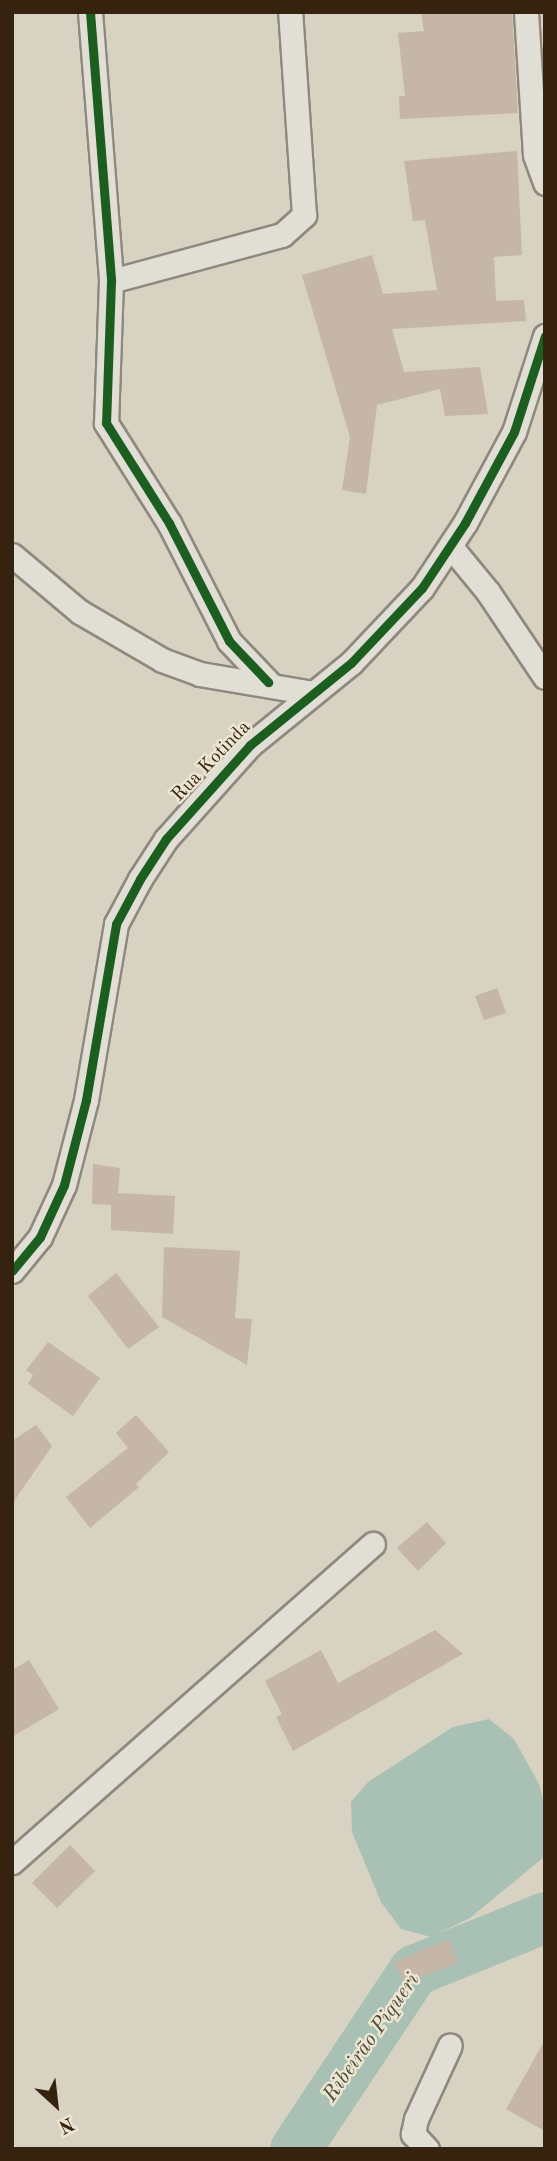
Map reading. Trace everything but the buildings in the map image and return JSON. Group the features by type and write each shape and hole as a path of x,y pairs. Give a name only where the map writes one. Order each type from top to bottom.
{"street":[{"path":"90,12 111,282 107,424 169,523 229,641 268,682"},
{"path":"111,282 282,235 304,215 290,12"},
{"path":"526,12 535,155 545,183"},
{"name":"Rua Kotinda","path":"12,1271 40,1237 64,1185 86,1100 116,923 152,859 207,790 250,745 351,663 397,618 451,547 514,432 545,336"},
{"path":"451,547 488,592 545,677"},
{"path":"12,555 80,612 162,660 200,674 268,682 312,693"},
{"path":"12,1862 373,1544"},
{"path":"427,2149 413,2134 416,2119 450,2045"}],"shaded area":[{"path":"489,1719 514,1739 539,1784 545,1807 544,1857 470,1918 431,1937 401,1929 381,1902 352,1832 351,1802 368,1782 453,1727"}],"waterway":[{"name":"Ribeirão Piqueri","path":"295,2149 414,1970 545,1917"}],"cycle path":[{"path":"90,12 111,281 106,423 169,523 229,641 268,682"},
{"path":"12,1271 40,1237 64,1185 86,1100 116,924 140,879 166,839 250,745 351,663 422,588 465,523 514,432 545,336"}]}
